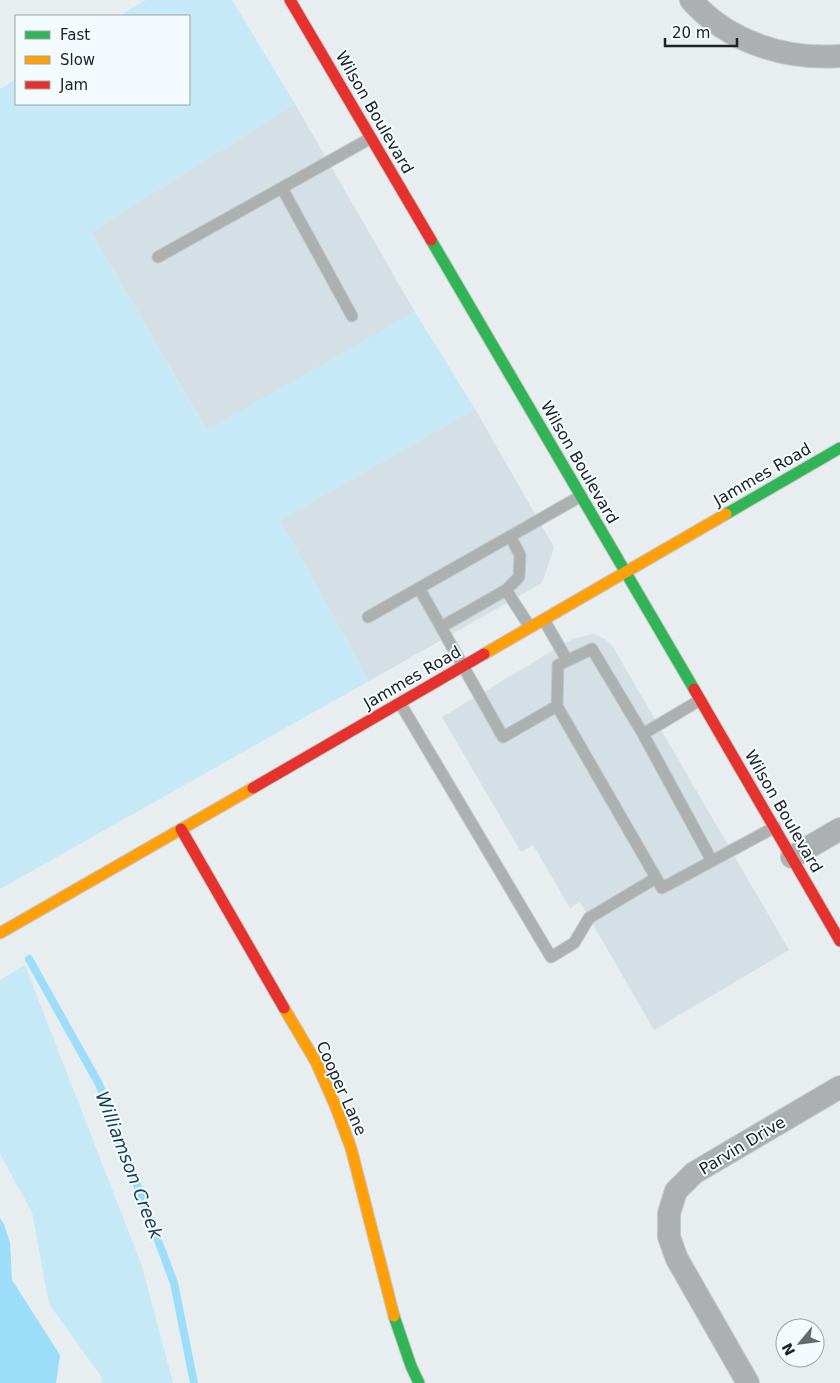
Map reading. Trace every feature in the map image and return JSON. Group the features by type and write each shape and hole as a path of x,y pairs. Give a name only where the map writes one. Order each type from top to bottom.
{"street":[{"name":"Wilson Boulevard","path":"290,0 840,941"},
{"path":"692,0 703,13 739,38 781,52 818,58 840,56"},
{"name":"Jammes Road","path":"0,933 840,448"},
{"name":"Cooper Lane","path":"181,829 316,1062 335,1105 350,1148 394,1316 411,1366 419,1383"},
{"path":"792,857 840,829"},
{"name":"Parvin Drive","path":"748,1383 676,1259 669,1237 668,1213 676,1191 694,1173 840,1088"}],"lane":[{"path":"158,257 371,138"},
{"path":"282,188 352,316"},
{"path":"368,617 581,496"},
{"path":"441,627 506,590 519,577 520,555 510,536"},
{"path":"418,588 503,737 557,706"},
{"path":"506,590 530,628"},
{"path":"544,620 567,660"},
{"path":"712,860 643,734 592,649 558,665 557,706 662,888 774,826"},
{"path":"643,734 700,700"},
{"path":"400,703 551,957 574,943 589,918 656,878"}],"shaded area":[{"path":"146,0 232,0 295,104 91,232 206,430 415,312 475,409 280,520 369,681 0,889 0,89 15,80 15,105 190,105 190,15 121,15"},
{"path":"295,104 415,312 207,431 91,232"},
{"path":"475,409 554,547 542,583 369,681 280,520"},
{"path":"593,634 605,639 613,647 789,950 654,1030 580,902 570,908 533,845 521,852 442,717 572,639"},
{"path":"25,965 142,1266 173,1383 102,1383 103,1379 49,1304 32,1212 0,1154 0,980"}],"water":[{"path":"0,1218 10,1243 12,1280 60,1355 56,1383 0,1383"}],"waterway":[{"name":"Williamson Creek","path":"29,959 99,1084 174,1283 194,1383"}],"traffic: fast":[{"path":"431,240 694,689"},
{"path":"726,514 840,448"},
{"path":"394,1316 411,1366 419,1383"}],"traffic: slow":[{"path":"484,654 726,514"},
{"path":"0,933 253,788"},
{"path":"284,1008 316,1062 351,1148 394,1316"}],"traffic: jam":[{"path":"290,0 431,240"},
{"path":"253,788 484,654"},
{"path":"694,689 840,941"},
{"path":"181,829 284,1008"}]}
